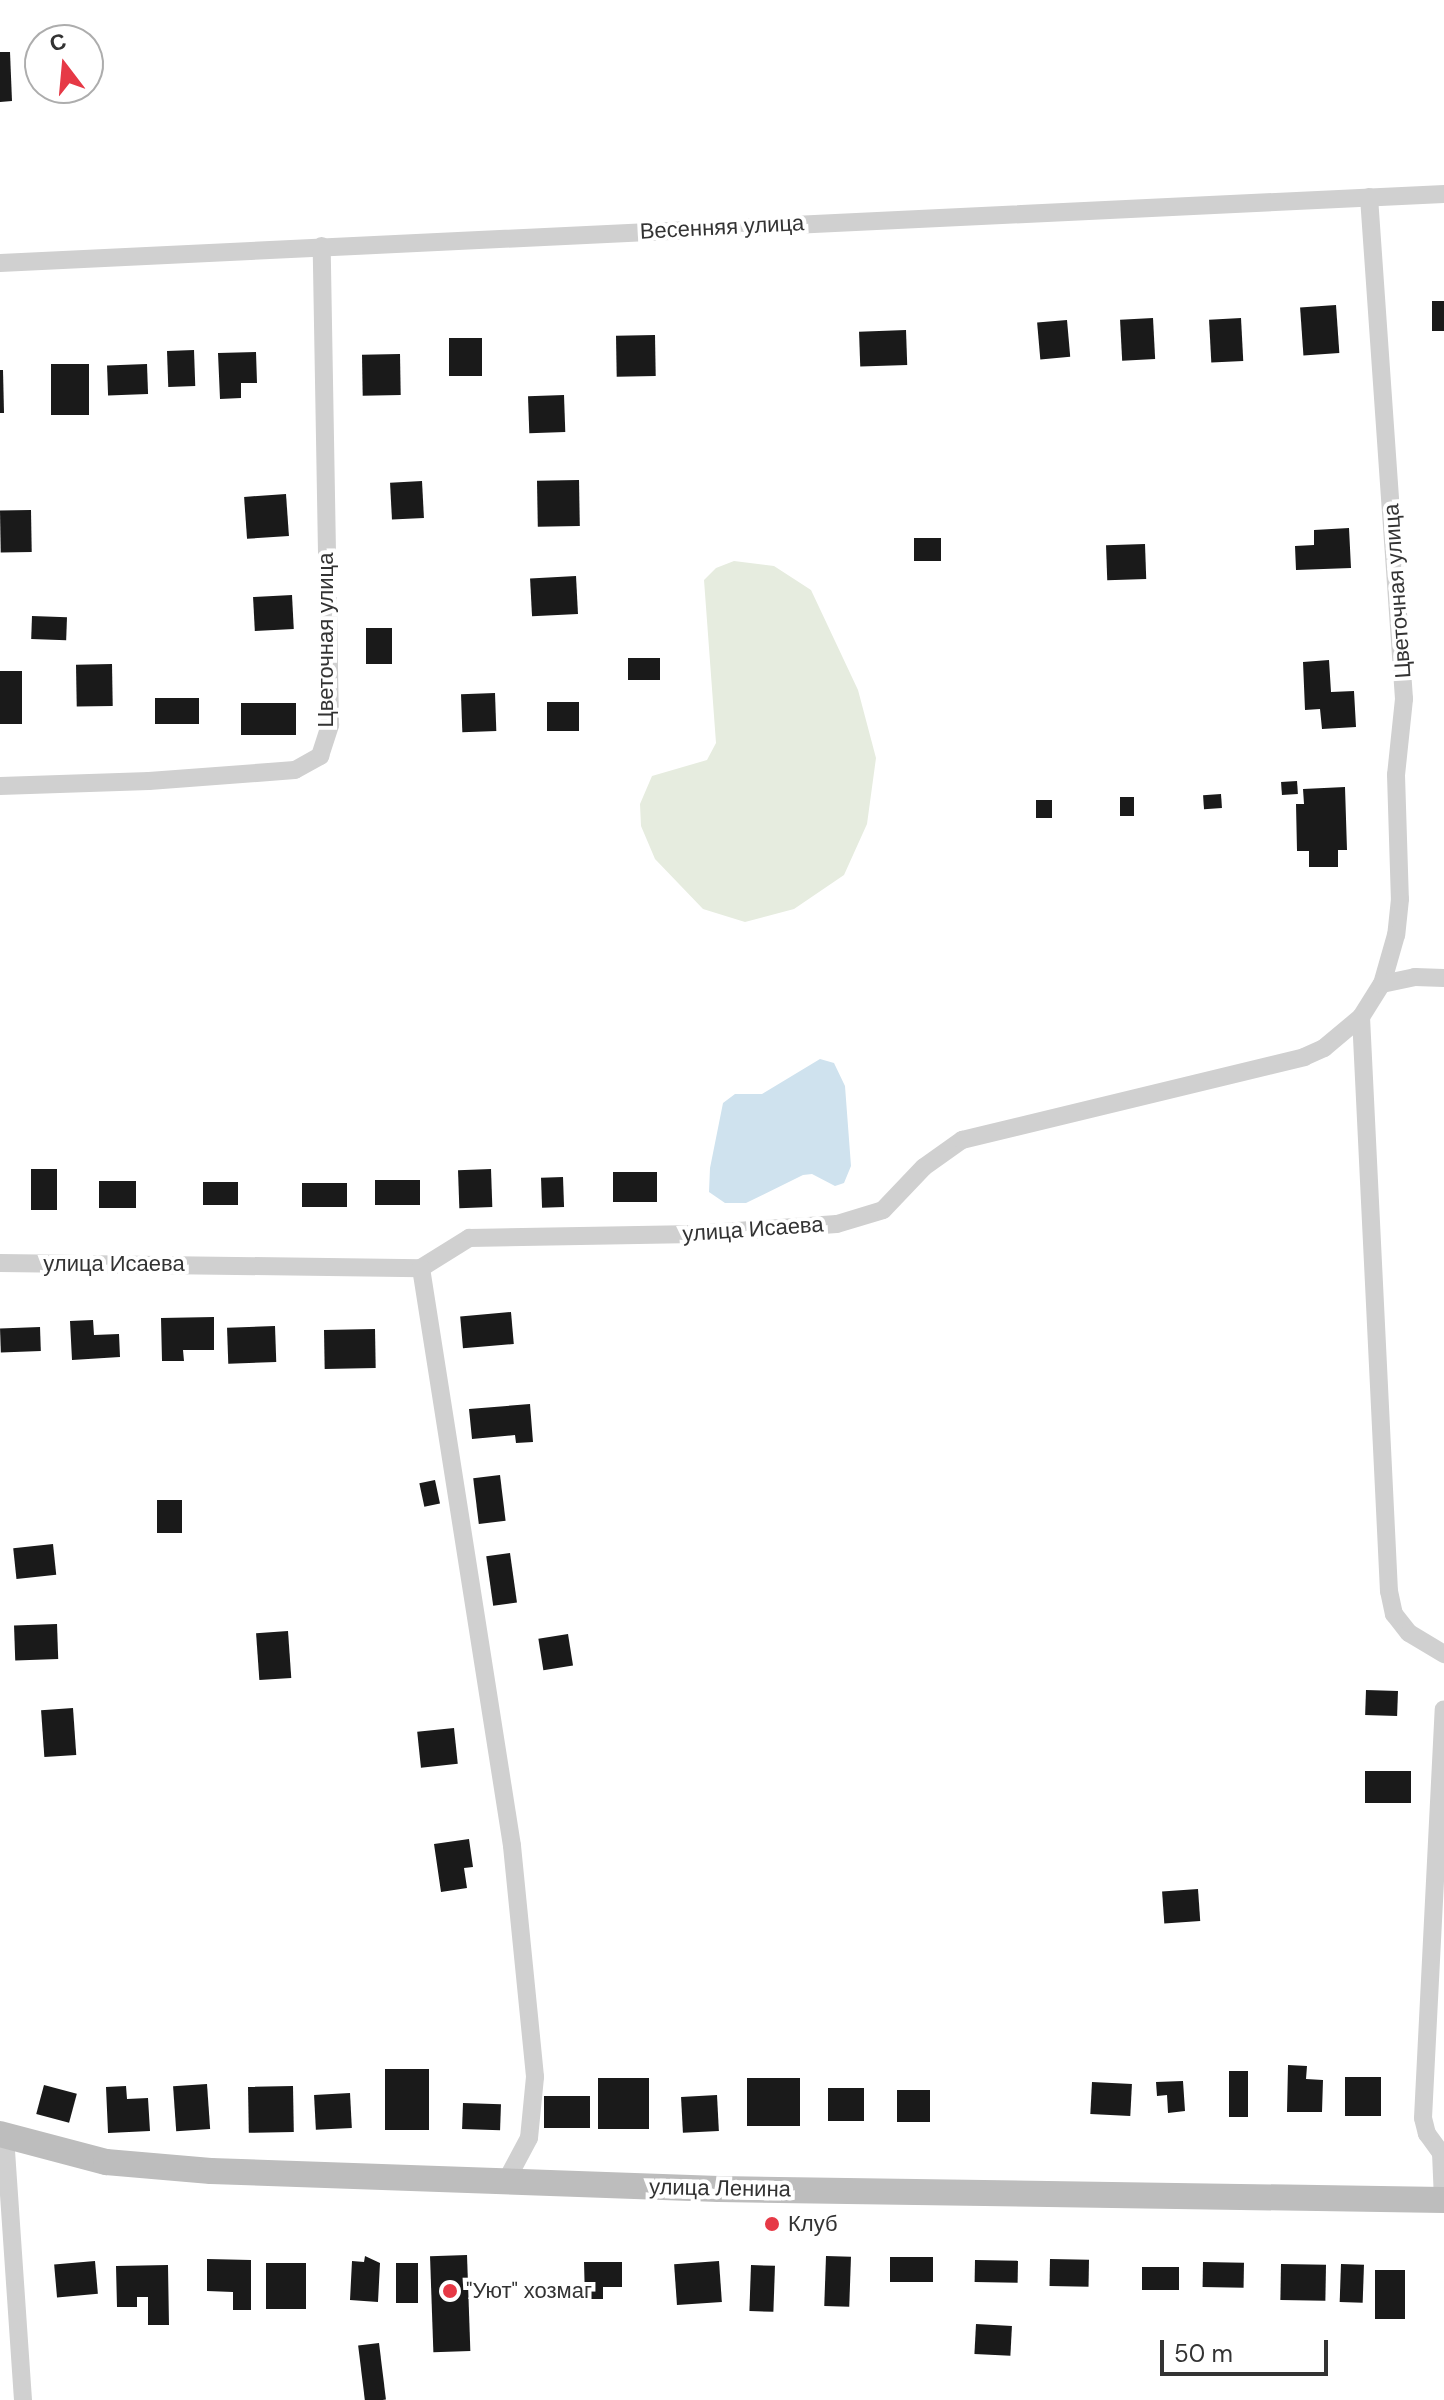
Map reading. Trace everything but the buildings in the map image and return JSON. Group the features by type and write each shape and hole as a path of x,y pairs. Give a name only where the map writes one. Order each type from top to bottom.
{"main road":[{"name":"улица Ленина","path":"3,2135 106,2162 211,2171 719,2189 1444,2200"}],"street":[{"name":"Весенняя улица","path":"0,263 1444,194"},
{"name":"Цветочная улица","path":"1369,197 1404,699 1396,775 1400,899 1396,935 1382,984"},
{"name":"Цветочная улица","path":"0,786 149,781 295,770 320,756 330,725 322,246"},
{"path":"1382,984 1415,977 1444,978"},
{"name":"улица Исаева","path":"0,1263 421,1268 469,1238 696,1234 837,1224 883,1210 924,1167 962,1140 1304,1057 1324,1048 1361,1017 1382,984"},
{"path":"1361,1017 1389,1591 1394,1614 1409,1633 1444,1654"},
{"path":"421,1268 512,1846 533,2061 529,2138 506,2181"},
{"path":"1444,1710 1423,2118 1427,2134 1441,2153 1444,2200"},
{"path":"3,2135 23,2400"}],"shaded area":[{"path":"734,561 774,566 811,590 858,690 876,758 867,824 844,875 794,909 745,922 703,909 655,859 641,826 640,804 652,776 707,760 716,743 704,580 716,568"}],"water":[{"path":"820,1059 834,1063 845,1086 851,1166 844,1183 835,1186 812,1174 803,1175 746,1203 725,1203 709,1192 710,1168 723,1103 735,1094 762,1094"}],"place":[{"name":"Клуб","path":"772,2224"},
{"name":"\"Уют\" хозмаг","path":"450,2291"}]}
